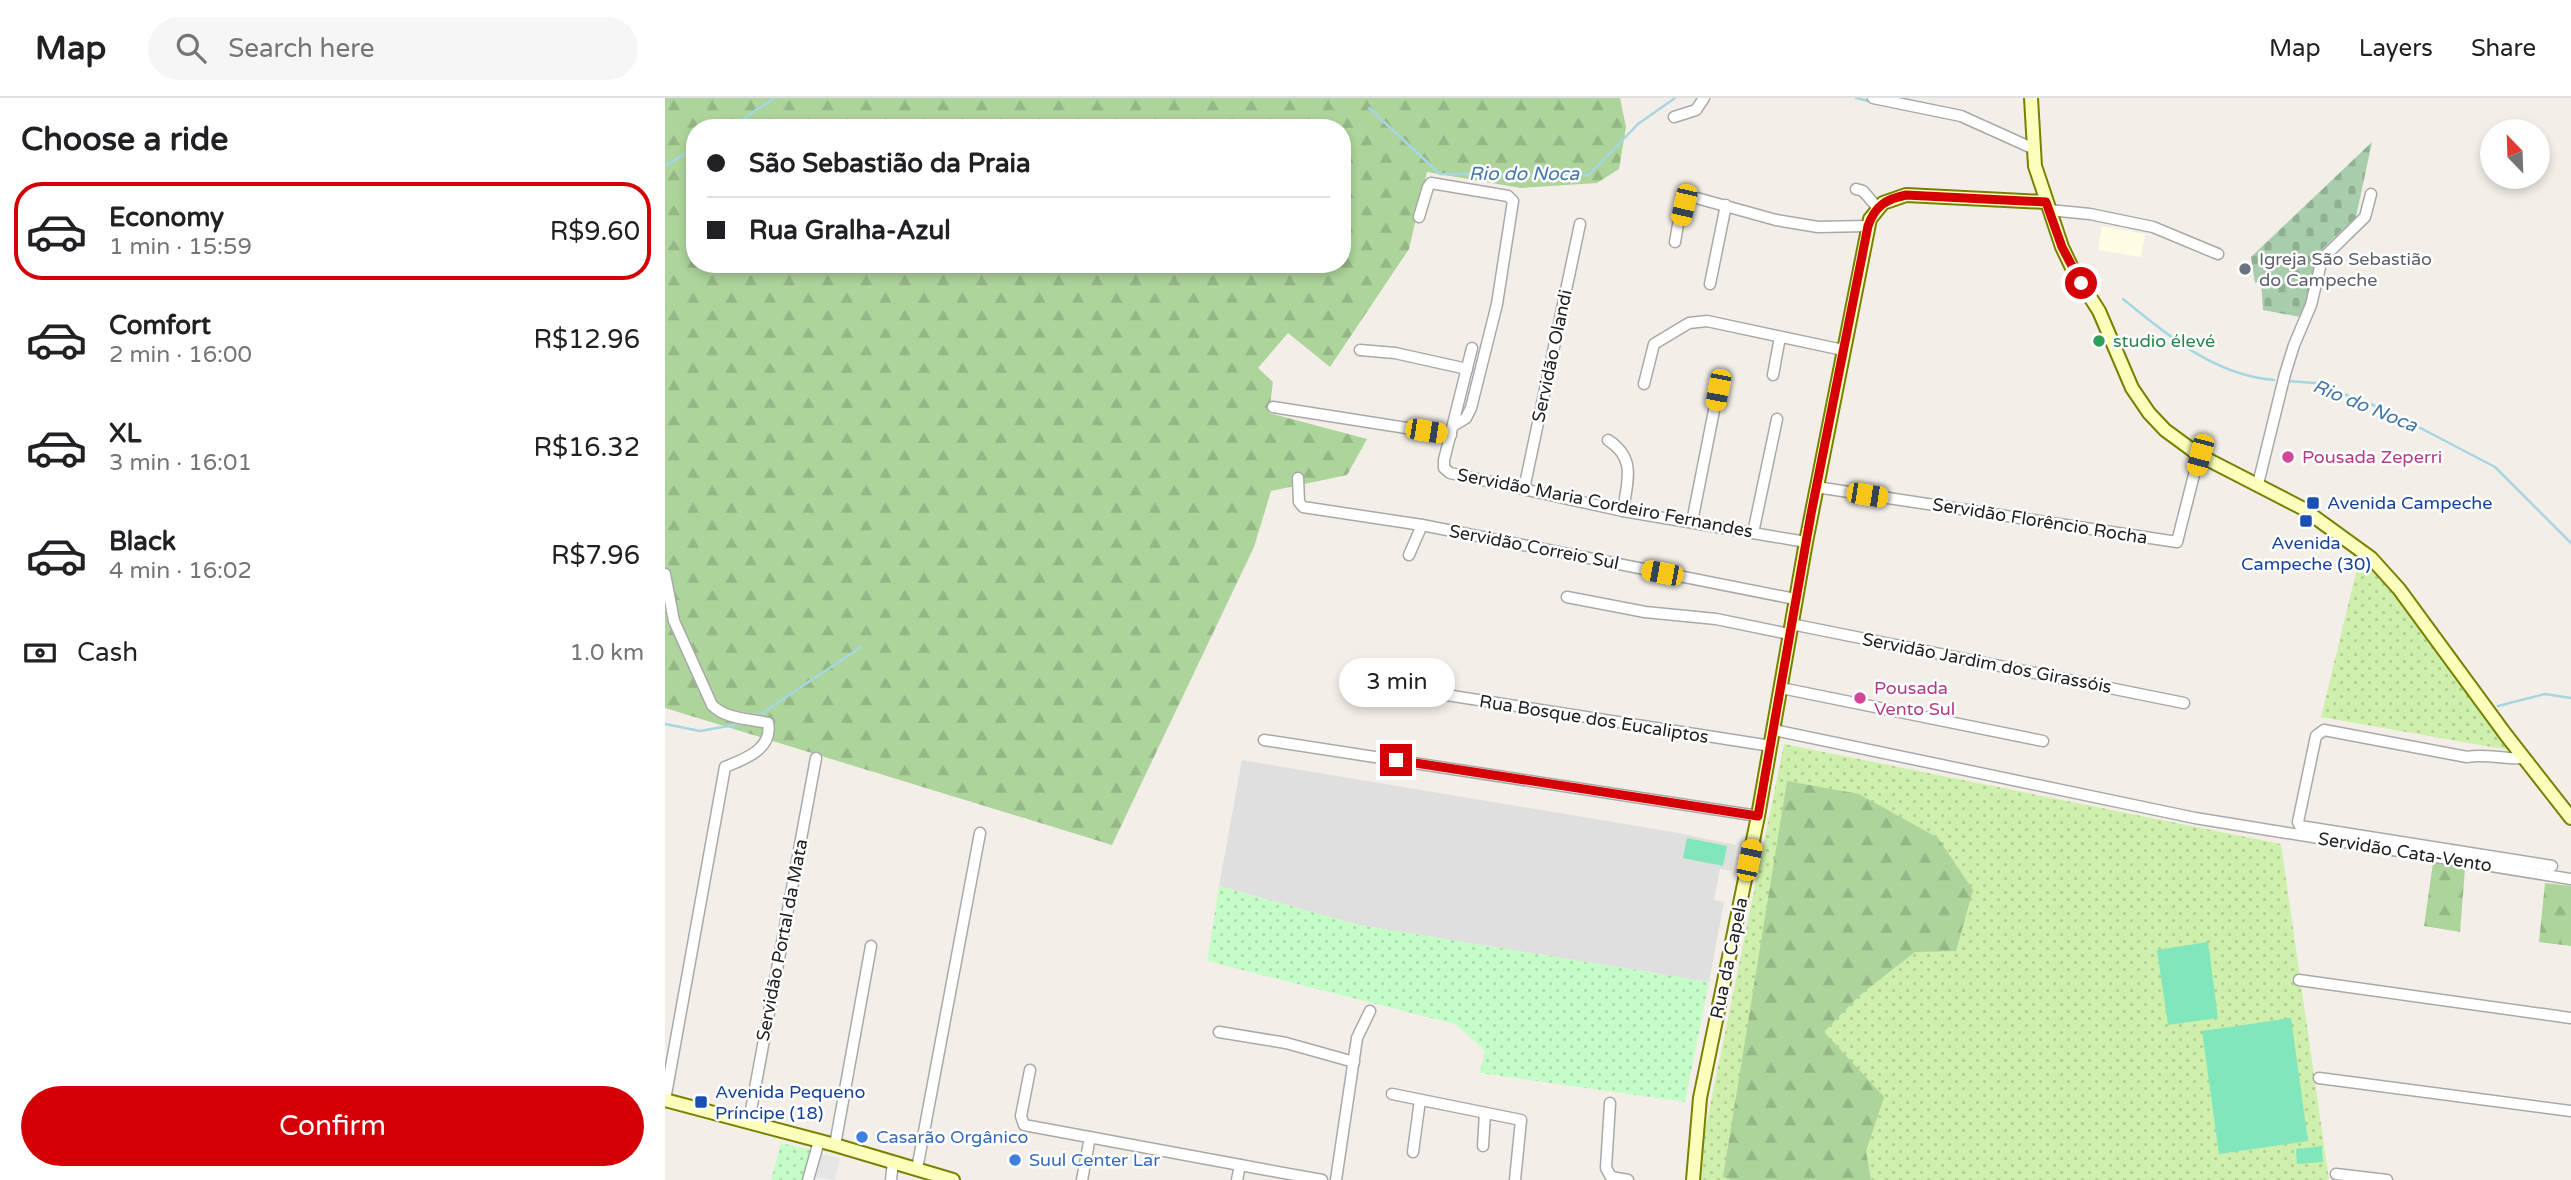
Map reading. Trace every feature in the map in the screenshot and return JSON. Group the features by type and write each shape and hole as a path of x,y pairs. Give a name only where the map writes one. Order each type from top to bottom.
{"main road":[{"path":"2031,98 2035,166 2068,260 2099,311 2132,388 2157,423 2200,455 2307,511 2371,558 2399,589 2571,818"},
{"path":"1877,207 1898,196 1917,194 2048,206"},
{"name":"Rua da Capela","path":"1693,1180 1700,1098 1758,816 1795,599 1843,350 1868,226 1877,207"},
{"path":"665,1100 749,1121 953,1180"}],"street":[{"path":"1674,117 1696,110 1704,98"},
{"path":"1873,98 1961,116 2032,148"},
{"path":"1273,407 1452,430 1466,418 1471,408 1497,303 1513,201 1508,196 1431,183 1419,217"},
{"path":"1856,189 1863,191 1877,207"},
{"path":"2258,484 2285,374 2311,305 2322,259 2365,218 2371,194"},
{"path":"1675,242 1684,205 1693,197 1818,227 1868,226"},
{"path":"1710,284 1726,205"},
{"path":"2048,206 2153,226 2218,254"},
{"name":"Servidão Olandi","path":"1524,489 1580,223"},
{"path":"1644,384 1654,344 1697,321 1720,322 1843,350"},
{"path":"1773,375 1780,337"},
{"name":"Servidão Maria Cordeiro Fernandes","path":"1472,348 1443,464 1447,471 1623,511 1806,542"},
{"path":"1360,351 1395,353 1467,369"},
{"path":"1692,522 1718,390"},
{"path":"1753,533 1777,419"},
{"path":"1608,440 1617,446 1626,458 1629,471 1623,511"},
{"name":"Servidão Florêncio Rocha","path":"1816,487 2177,541 2200,455"},
{"name":"Servidão Correio Sul","path":"1298,478 1299,502 1303,508 1422,525 1795,599"},
{"path":"1409,555 1422,525"},
{"path":"665,575 674,621 712,705 718,712 768,723 770,733 764,744 746,758 725,767 665,1100"},
{"name":"Servidão Jardim dos Girassóis","path":"1567,597 1645,612 1790,629 2183,703"},
{"name":"Rua Bosque dos Eucaliptos","path":"1376,684 1771,746"},
{"path":"1781,688 2043,741"},
{"name":"Servidão Cata-Vento","path":"1774,730 2011,781 2041,783 2164,808 2211,814 2240,824 2382,843 2571,879"},
{"path":"2524,758 2509,760 2477,755 2467,757 2324,730 2316,736 2298,818 2300,825 2382,843 2552,866"},
{"path":"1264,740 1758,816"},
{"name":"Servidão Portal da Mata","path":"749,1121 816,758"},
{"path":"916,1169 980,833"},
{"path":"835,1145 871,946"},
{"path":"2299,980 2571,1018"},
{"path":"1336,1180 1359,1032 1370,1011"},
{"path":"1219,1032 1286,1043 1354,1062"},
{"path":"1030,1070 1020,1116 1024,1125 1322,1180"},
{"path":"2319,1078 2571,1111"},
{"path":"1392,1094 1521,1120 1515,1180"},
{"path":"1413,1152 1420,1100"},
{"path":"1610,1103 1606,1168 1611,1177 1629,1180"},
{"path":"1483,1146 1485,1113"},
{"path":"1082,1180 1090,1137"},
{"path":"808,1180 819,1141"},
{"path":"891,1180 893,1163"},
{"path":"1237,1180 1240,1165"},
{"path":"2336,1174 2386,1180"}],"shaded area":[{"path":"2102,226 2145,234 2141,257 2098,250"},
{"path":"1242,760 1673,832 1736,845 1731,871 1720,869 1714,900 1724,902 1709,982 1359,925 1219,886"},
{"path":"822,1154 840,1158 835,1180 816,1178"}],"green space":[{"path":"665,98 1620,98 1626,127 1619,169 1597,183 1521,188 1427,172 1409,249 1330,367 1288,333 1258,368 1273,382 1269,413 1367,439 1347,475 1271,491 1254,547 1112,845 665,708"},
{"path":"2372,142 2356,217 2319,252 2300,317 2263,310 2261,281 2255,283 2251,257"},
{"path":"2360,556 2386,581 2509,750 2321,717"},
{"path":"1784,744 2281,844 2329,1180 1698,1180 1699,1160"},
{"path":"1787,781 1859,794 1938,838 1973,890 1956,951 1915,952 1860,995 1824,1032 1884,1097 1866,1151 1871,1180 1731,1180 1723,1177"},
{"path":"1687,838 1727,846 1723,866 1683,858"},
{"path":"2433,863 2465,869 2460,932 2424,926"},
{"path":"2545,883 2571,886 2571,946 2539,942"},
{"path":"1219,886 1359,925 1709,982 1685,1102 1480,1073 1485,1051 1455,1024 1207,961"},
{"path":"2208,942 2218,1018 2168,1025 2157,950"},
{"path":"2291,1018 2308,1141 2219,1154 2202,1031"},
{"path":"781,1143 811,1150 803,1180 771,1180"},
{"path":"2322,1146 2323,1162 2297,1164 2296,1149"}],"waterway":[{"path":"743,119 774,98"},
{"name":"Rio do Noca","path":"1369,108 1440,174 1589,175 1638,124 1675,98"},
{"name":"Rio do Noca","path":"1856,98 1877,103"},
{"path":"665,166 686,153"},
{"name":"Rio do Noca","path":"2123,299 2174,339 2211,362 2252,377 2274,380"},
{"name":"Rio do Noca","path":"2287,381 2315,383 2386,410 2495,467 2571,543"},
{"path":"759,715 861,647"},
{"path":"2498,706 2545,694 2571,698"},
{"path":"665,724 700,731 740,724"}],"place":[{"name":"Igreja São Sebastião do Campeche","path":"2245,269"},
{"name":"studio élevé","path":"2099,341"},
{"name":"Pousada Zeperri","path":"2288,457"},
{"name":"Avenida Campeche","path":"2313,503"},
{"name":"Avenida Campeche (30)","path":"2306,521"},
{"name":"Pousada Vento Sul","path":"1860,698"},
{"name":"Avenida Pequeno Príncipe (18)","path":"701,1102"},
{"name":"Casarão Orgânico","path":"862,1137"},
{"name":"Suul Center Lar","path":"1015,1160"}],"route":[{"path":"1396,760 1758,816 1811,514 1868,226 1873,213 1890,199 1917,194 2046,202 2062,247 2081,283"}]}
